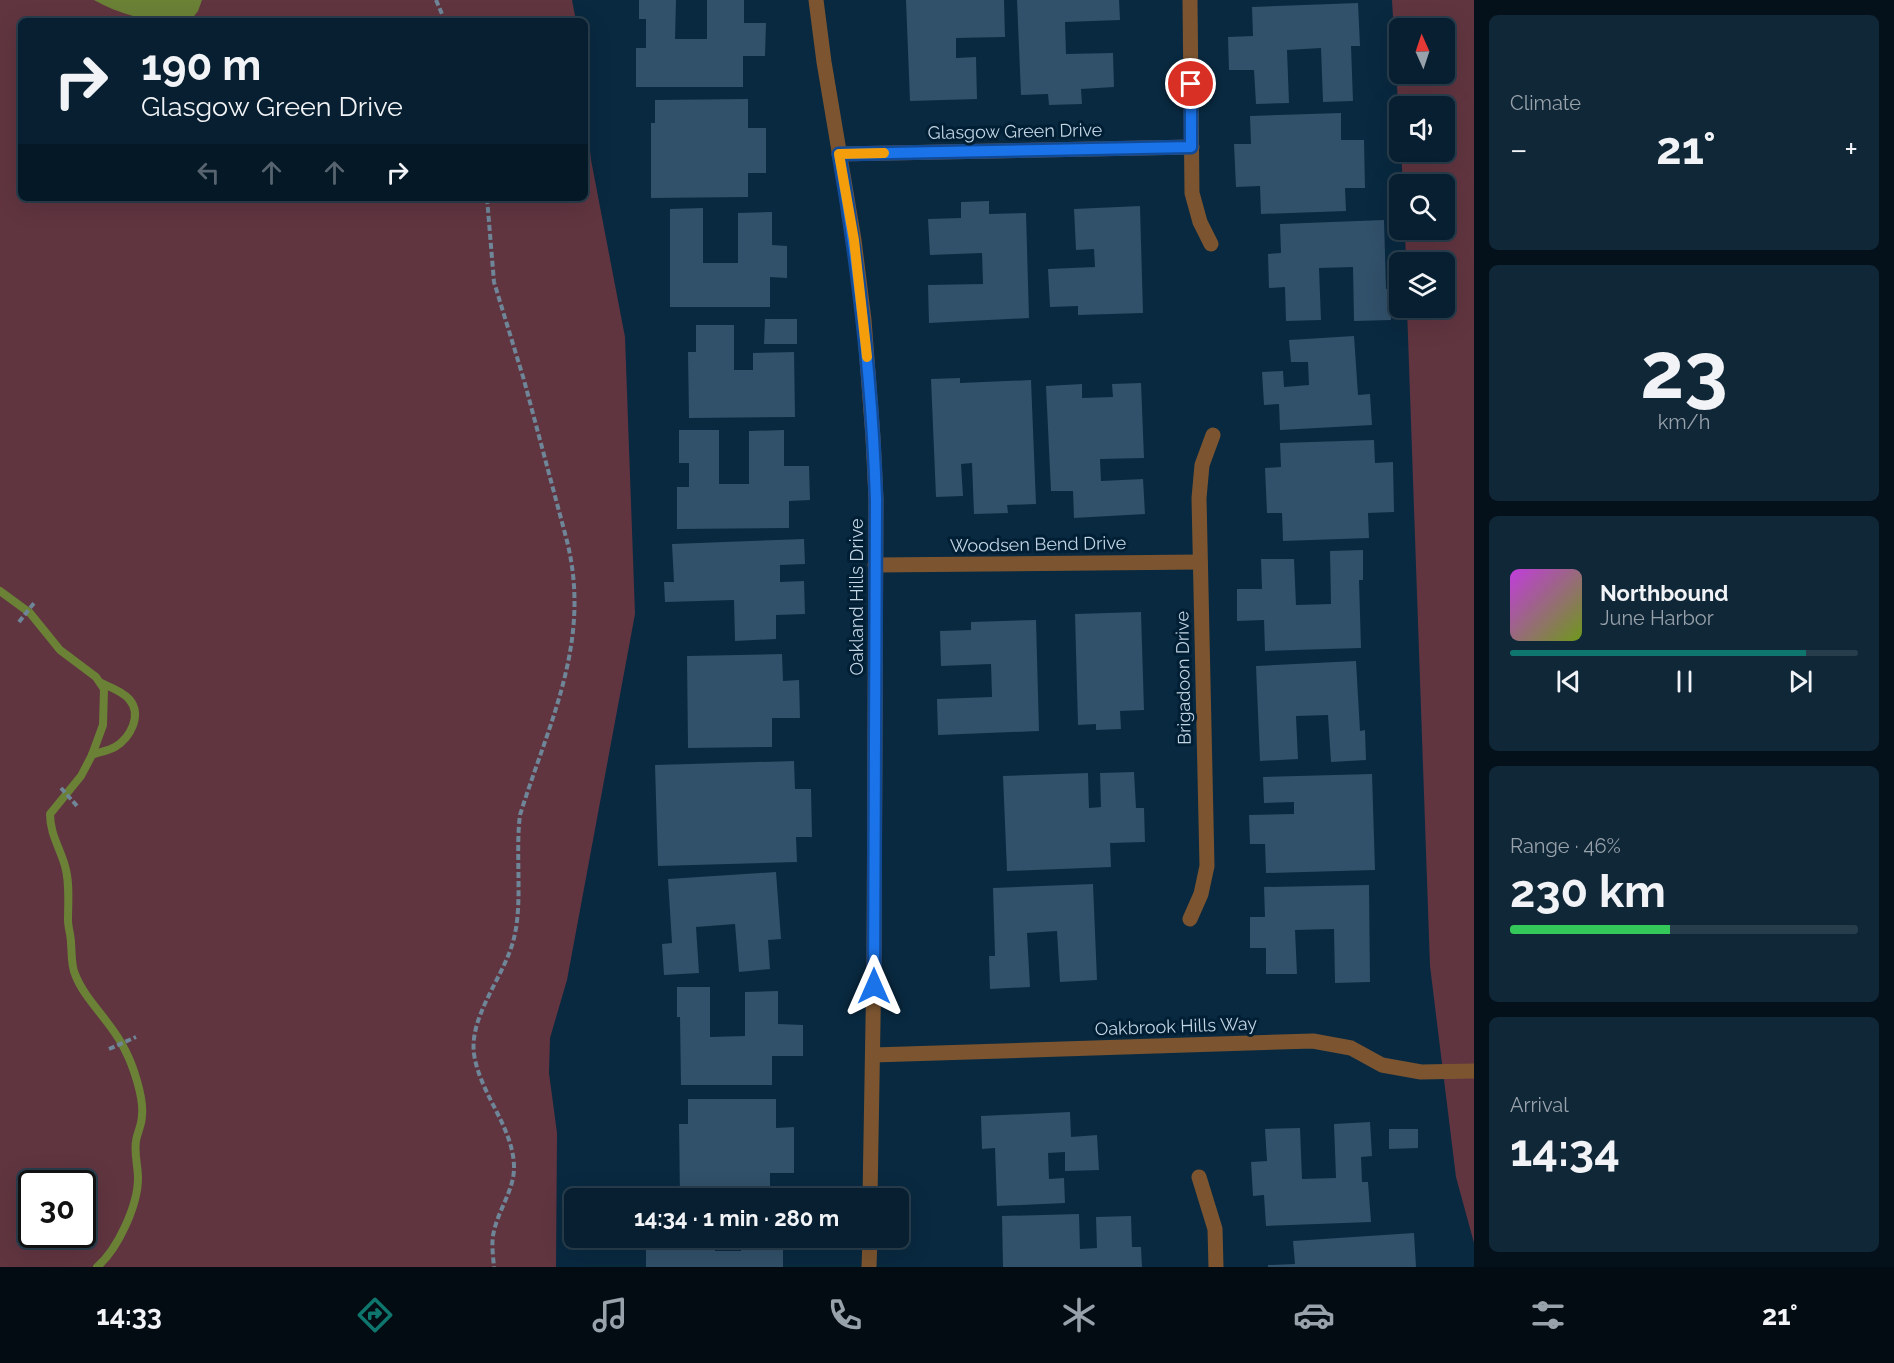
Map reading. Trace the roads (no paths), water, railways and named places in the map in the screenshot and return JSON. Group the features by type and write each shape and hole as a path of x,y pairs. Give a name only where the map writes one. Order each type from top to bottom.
{"street":[{"name":"Oakland Hills Drive","path":"816,0 854,240 867,353 874,458 876,565 870,1188"},
{"path":"1190,0 1192,193 1200,222 1211,244"},
{"name":"Glasgow Green Drive","path":"839,154 1191,147"},
{"name":"Brigadoon Drive","path":"1190,919 1201,894 1207,866 1199,498 1202,465 1213,435"},
{"name":"Woodsen Bend Drive","path":"876,565 1200,562"},
{"name":"Oakbrook Hills Way","path":"873,1055 1313,1041 1351,1048 1382,1065 1421,1072 1474,1071"},
{"path":"1199,1177 1215,1230 1216,1267"},
{"path":"869,1267 870,1248"}],"waterway":[{"path":"0,591 30,613 60,650 96,677 104,689 103,725 92,755 81,776 50,814 53,834 67,873 68,923 74,970 79,984 125,1050 137,1082 142,1108 136,1146 138,1178 135,1201 119,1238 97,1267"},
{"path":"92,755 120,743 130,732 135,719 133,705 129,699 119,691 101,683"}]}
